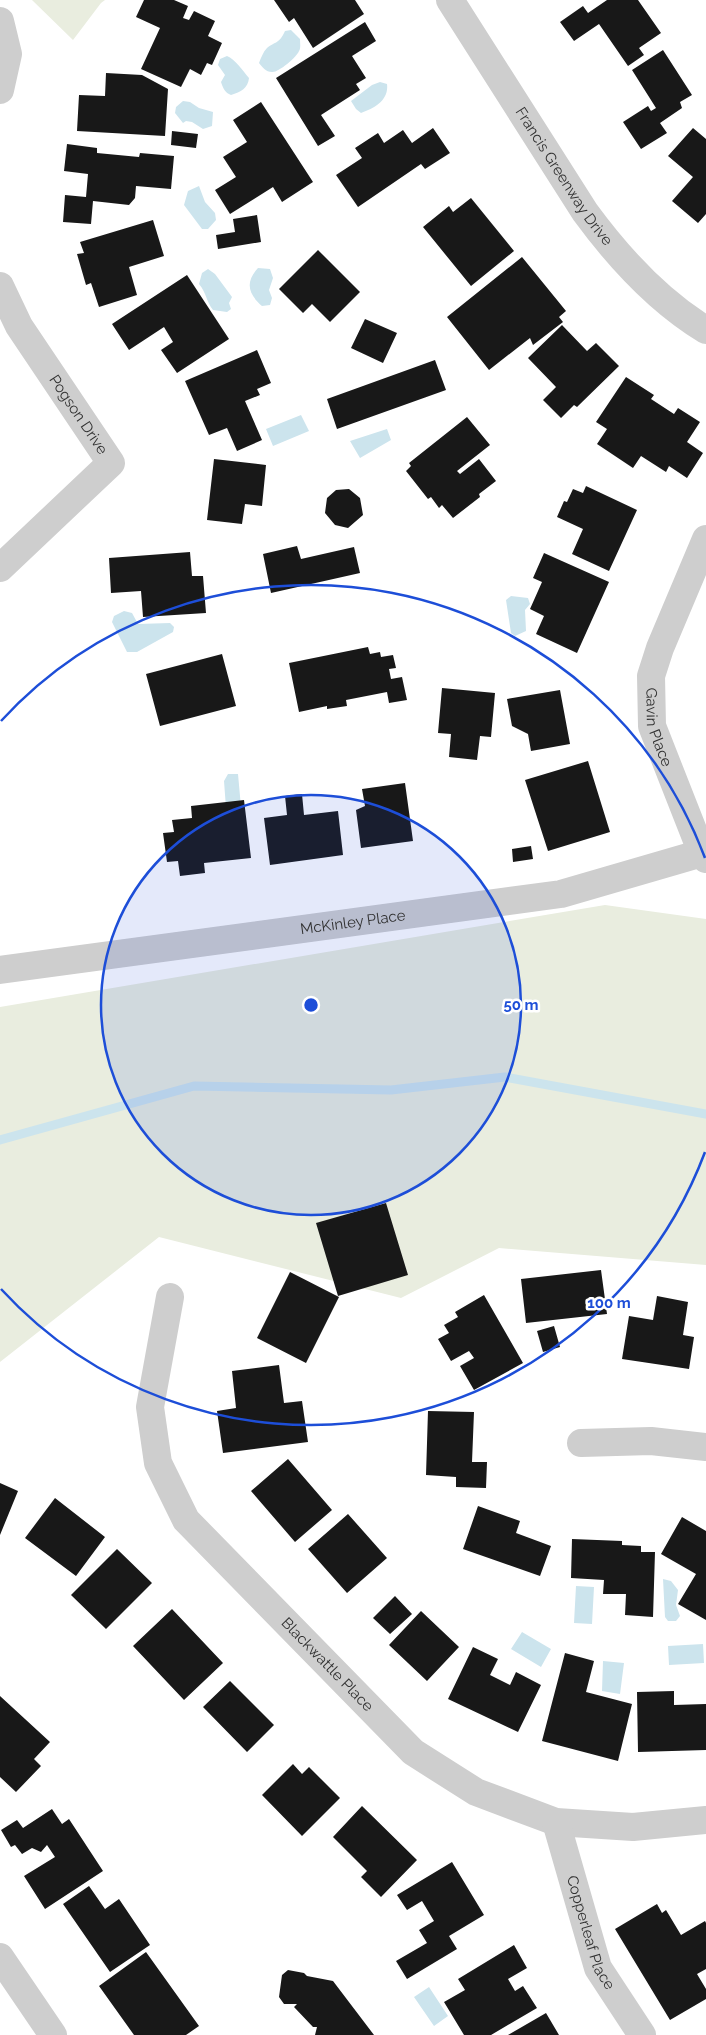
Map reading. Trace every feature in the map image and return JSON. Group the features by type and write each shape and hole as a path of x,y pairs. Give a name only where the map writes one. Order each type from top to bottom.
{"street":[{"name":"Francis Greenway Drive","path":"450,0 585,212 608,244 665,300 706,330"},
{"path":"0,21 8,54 0,90"},
{"name":"Pogson Drive","path":"0,286 19,326 111,463 0,568"},
{"name":"Gavin Place","path":"704,856 652,726 650,676 706,539"},
{"name":"McKinley Place","path":"0,970 561,894 704,856"},
{"name":"Blackwattle Place","path":"170,1296 150,1408 158,1463 186,1520 413,1752 476,1792 556,1822 632,1827 706,1820"},
{"path":"582,1443 650,1441 706,1446"},
{"name":"Copperleaf Place","path":"556,1822 598,1968 642,2035"},
{"path":"0,1957 53,2035"}],"shaded area":[{"path":"32,0 105,0 73,40"},
{"path":"605,905 706,919 706,1265 499,1248 401,1298 159,1237 0,1362 0,1007"}],"water":[{"path":"291,30 300,39 298,54 275,72 270,72 263,68 259,63 264,51 279,40 285,31"},
{"path":"227,56 236,62 249,78 243,89 231,95 226,92 221,82 225,75 218,65 220,59"},
{"path":"380,82 387,84 386,95 376,106 361,113 351,101 372,85"},
{"path":"183,101 213,112 212,126 203,129 192,122 186,121 183,123 175,113 176,107"},
{"path":"199,186 205,202 215,213 216,220 208,229 202,229 184,205 188,191"},
{"path":"258,268 270,269 273,278 269,290 272,298 270,305 262,306 251,292 251,278"},
{"path":"208,269 215,274 232,297 229,303 231,309 227,312 213,310 199,284 202,273"},
{"path":"301,415 309,431 273,446 266,429"},
{"path":"387,429 391,440 360,458 350,441"},
{"path":"511,596 528,598 530,604 525,610 526,631 515,636 511,633 506,600"},
{"path":"124,611 132,613 138,624 170,623 174,627 173,632 137,652 127,652 112,622 114,616"},
{"path":"228,774 238,774 241,807 226,808 224,781"},
{"path":"663,1579 671,1581 678,1590 676,1605 680,1616 676,1621 668,1621 665,1617"},
{"path":"576,1586 594,1587 592,1624 574,1623"},
{"path":"522,1632 551,1649 541,1667 511,1649"},
{"path":"703,1644 704,1663 669,1665 668,1646"},
{"path":"603,1661 624,1663 620,1694 602,1691"},
{"path":"429,1987 448,2016 434,2026 414,1997"}],"building":[{"path":"144,0 174,0 188,6 183,18 189,20 194,11 215,21 208,36 222,43 212,65 207,63 201,75 190,69 181,87 141,69 160,28 136,17"},
{"path":"274,0 355,0 364,14 313,48 294,18 289,22"},
{"path":"607,0 638,0 661,33 639,48 644,55 628,66 599,24 574,41 560,22 583,6 588,13"},
{"path":"365,22 376,41 352,56 366,78 356,84 360,90 321,115 335,136 318,146 276,78"},
{"path":"663,50 692,95 680,102 682,108 660,123 667,133 641,149 623,122 648,106 651,111 656,108 632,70"},
{"path":"106,73 142,75 168,89 165,136 77,131 79,95 105,96"},
{"path":"261,102 313,182 282,202 273,187 230,214 215,190 236,177 223,157 247,142 233,120"},
{"path":"433,128 450,153 425,169 421,164 358,207 336,175 362,158 355,148 378,133 384,143 403,130 412,143"},
{"path":"693,128 706,139 706,214 698,223 672,201 693,177 668,156"},
{"path":"172,131 198,134 196,148 171,145"},
{"path":"67,144 97,148 97,153 139,157 140,153 174,156 171,189 136,186 135,198 129,205 93,201 91,224 63,222 65,195 86,197 88,174 64,171"},
{"path":"471,198 514,251 471,286 423,227 449,206 453,212"},
{"path":"257,215 261,242 218,249 216,235 235,232 233,219"},
{"path":"153,220 164,256 129,267 137,295 99,307 91,283 86,285 77,254 84,253 80,242"},
{"path":"318,250 360,292 330,322 312,304 303,313 279,289"},
{"path":"522,257 566,311 559,317 563,322 533,345 530,338 489,370 447,317"},
{"path":"187,275 229,339 177,373 161,350 173,342 164,327 129,350 112,324"},
{"path":"365,319 397,333 383,363 351,348"},
{"path":"562,325 587,351 596,343 619,366 577,407 574,405 561,418 543,400 556,387 528,358"},
{"path":"257,350 271,383 257,389 260,395 245,401 262,440 237,451 227,428 209,435 185,381"},
{"path":"435,360 446,390 337,429 327,399"},
{"path":"626,377 654,395 651,399 674,414 678,408 700,422 687,442 703,453 687,478 669,466 666,472 641,456 633,468 597,444 607,429 596,422"},
{"path":"467,417 490,445 457,471 460,474 479,459 496,481 479,494 480,497 453,518 442,505 439,508 431,497 428,499 406,471 411,466 409,463"},
{"path":"214,459 266,465 262,506 245,504 242,524 207,520"},
{"path":"586,486 637,510 609,571 572,554 583,529 557,517 564,501 567,502 573,489 583,493"},
{"path":"349,489 360,498 363,515 348,528 335,525 325,513 327,498 336,490"},
{"path":"297,546 301,559 354,547 360,573 271,593 263,554"},
{"path":"190,552 192,576 203,576 206,613 143,617 141,591 111,593 109,558"},
{"path":"544,553 609,582 577,653 536,634 544,616 530,609 542,582 533,578"},
{"path":"368,647 370,654 380,652 381,657 393,655 396,668 389,669 391,679 402,677 407,700 389,703 387,692 346,700 347,706 327,709 327,706 299,712 289,663"},
{"path":"222,654 236,706 160,726 146,674"},
{"path":"442,688 495,693 491,737 480,736 477,760 449,757 451,734 438,733"},
{"path":"560,690 570,744 531,751 528,734 512,726 507,699"},
{"path":"588,761 610,832 548,851 525,780"},
{"path":"405,783 413,841 361,848 356,810 365,806 362,789"},
{"path":"302,794 304,815 338,811 343,855 270,865 264,818 287,815 285,796"},
{"path":"244,800 251,858 204,863 205,873 180,876 178,861 167,862 163,833 174,832 172,820 192,818 191,806"},
{"path":"531,846 533,859 513,862 512,849"},
{"path":"386,1203 408,1275 338,1296 316,1223"},
{"path":"601,1270 607,1314 526,1323 521,1279"},
{"path":"290,1272 339,1297 306,1363 257,1338"},
{"path":"484,1295 523,1363 474,1390 460,1366 474,1358 469,1351 451,1361 438,1339 449,1333 444,1325 458,1317 455,1312"},
{"path":"657,1296 688,1302 683,1335 694,1337 689,1369 622,1359 629,1316 653,1320"},
{"path":"554,1326 560,1347 543,1352 537,1331"},
{"path":"279,1365 284,1403 302,1401 308,1442 223,1453 217,1411 236,1408 232,1371"},
{"path":"428,1411 474,1412 472,1462 487,1462 486,1488 456,1487 456,1477 426,1475"},
{"path":"288,1459 332,1510 295,1542 251,1491"},
{"path":"0,1483 18,1491 0,1535"},
{"path":"55,1498 105,1537 76,1576 25,1538"},
{"path":"478,1506 520,1521 516,1533 551,1546 540,1576 463,1549"},
{"path":"348,1514 387,1558 347,1593 308,1549"},
{"path":"682,1517 706,1531 706,1620 678,1604 696,1574 661,1554"},
{"path":"572,1539 622,1541 622,1545 641,1546 641,1552 655,1552 653,1617 625,1615 626,1594 603,1594 604,1580 571,1578"},
{"path":"117,1549 152,1583 106,1629 71,1595"},
{"path":"395,1596 412,1614 390,1634 373,1618"},
{"path":"172,1609 223,1663 184,1700 133,1646"},
{"path":"421,1611 459,1647 427,1681 389,1645"},
{"path":"473,1647 498,1659 490,1675 510,1685 516,1672 541,1685 518,1732 448,1699"},
{"path":"565,1653 594,1661 586,1692 632,1704 618,1761 542,1741"},
{"path":"230,1681 274,1725 247,1752 203,1707"},
{"path":"674,1691 674,1705 706,1704 706,1750 638,1752 637,1692"},
{"path":"0,1696 50,1742 34,1759 41,1766 16,1792 0,1777"},
{"path":"293,1764 302,1774 309,1767 340,1798 302,1836 262,1795"},
{"path":"362,1806 417,1860 381,1897 361,1877 367,1871 333,1837"},
{"path":"52,1809 62,1824 69,1819 103,1871 45,1909 24,1876 55,1857 47,1845 41,1852 32,1848 22,1854 15,1845 11,1847 1,1830 17,1820 23,1828"},
{"path":"452,1862 484,1915 449,1936 457,1949 407,1979 396,1961 427,1943 419,1930 434,1921 422,1901 407,1910 397,1895"},
{"path":"89,1886 105,1909 119,1899 150,1945 110,1972 63,1904"},
{"path":"657,1904 662,1913 666,1910 681,1935 705,1921 706,1923 706,1969 697,1974 706,1989 706,1999 670,2020 615,1929"},
{"path":"514,1945 527,1968 508,1979 515,1991 523,1986 537,2008 491,2035 464,2035 444,2002 465,1990 458,1979"},
{"path":"146,1952 199,2026 186,2035 134,2035 99,1986"},
{"path":"288,1970 333,1981 374,2035 315,2035 317,2027 313,2027 294,2007 297,2004 284,2004 279,1997 282,1975"},
{"path":"546,2013 559,2035 508,2035"}],"waterway":[{"path":"0,1140 194,1086 391,1090 505,1077 706,1114"}]}
